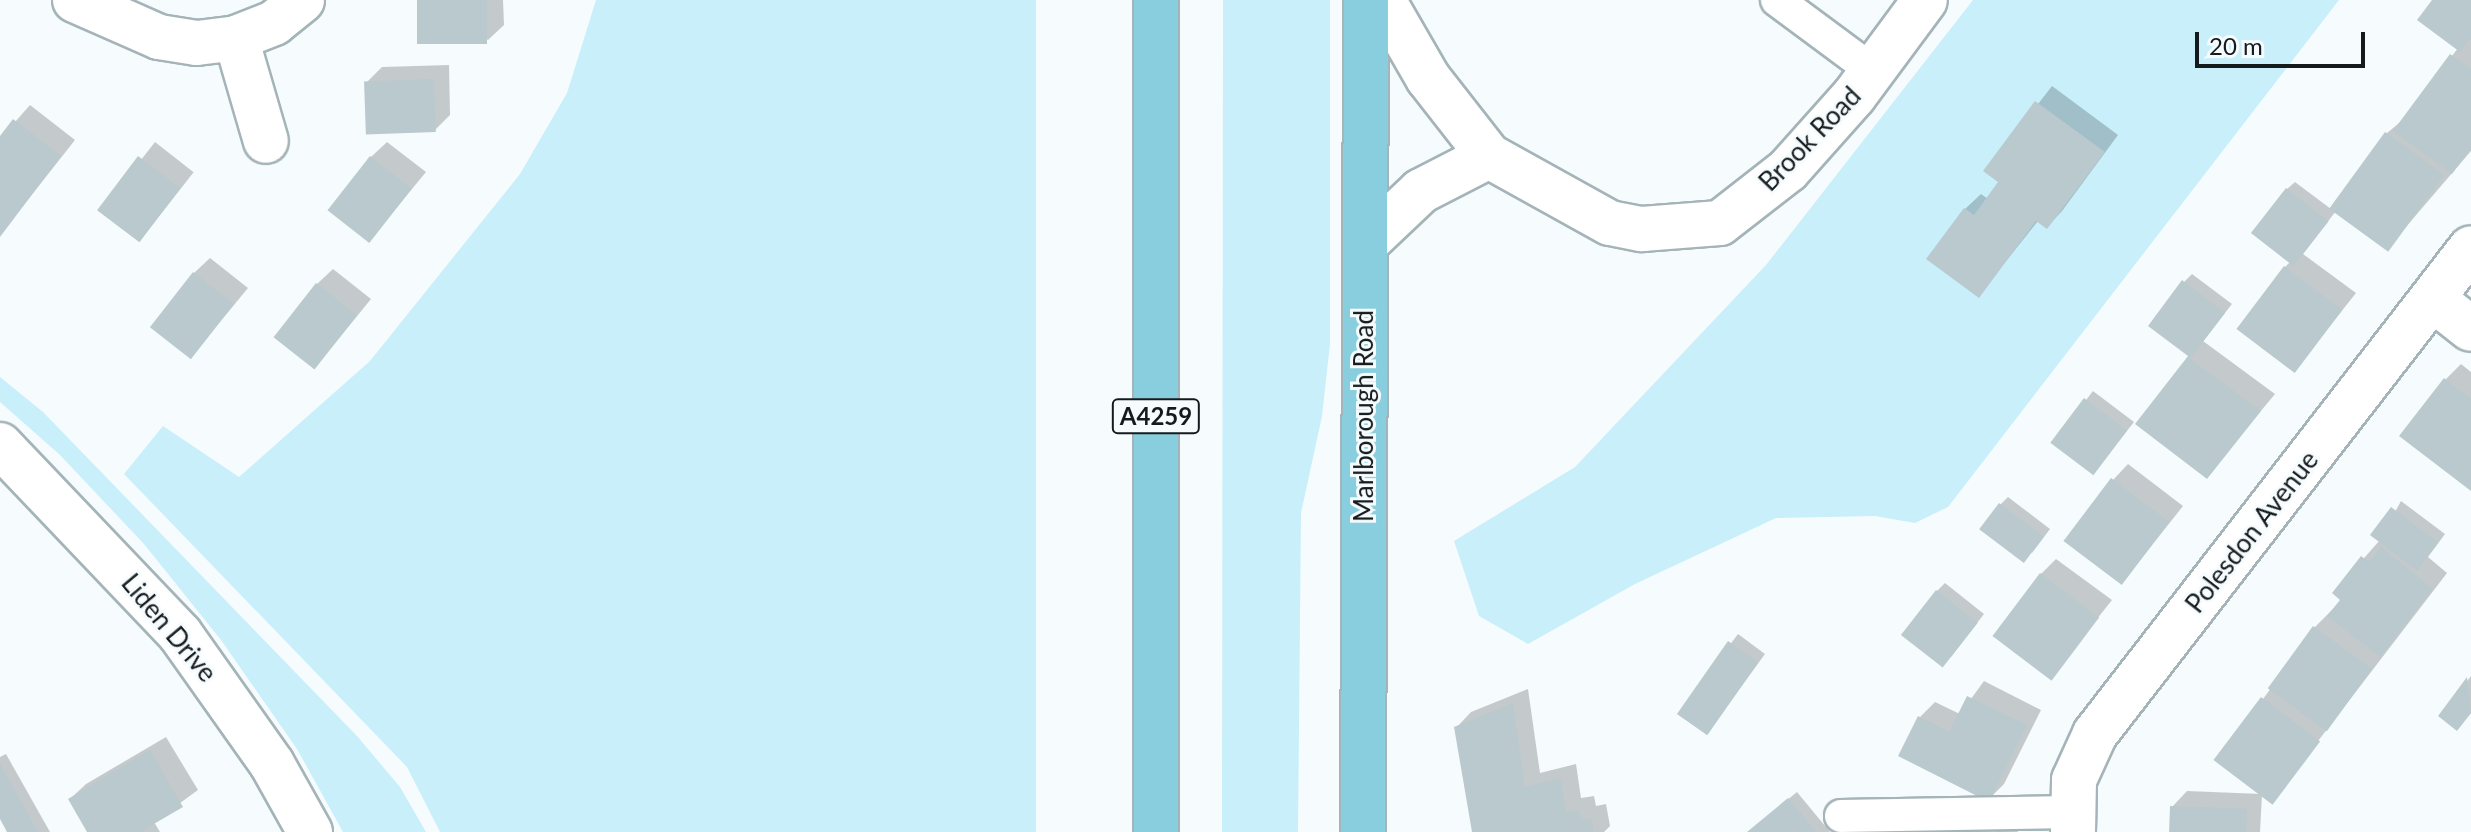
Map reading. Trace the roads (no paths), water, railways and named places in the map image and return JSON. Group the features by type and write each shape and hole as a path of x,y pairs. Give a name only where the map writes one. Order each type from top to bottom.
{"main road":[{"name":"A4259","path":"1156,0 1156,832"},
{"name":"Marlborough Road","path":"1363,832 1366,0"}],"street":[{"path":"75,0 159,37 197,43 236,38 274,23 302,0"},
{"name":"Brook Road","path":"1383,0 1428,78 1489,156 1610,223 1642,229 1720,223 1788,170 1873,71 1925,0"},
{"path":"236,38 266,141"},
{"path":"1365,244 1421,191 1489,156"},
{"name":"Polesdon Avenue","path":"2071,822 2082,756 2095,734 2471,248"},
{"path":"2433,299 2471,329"},
{"name":"Liden Drive","path":"0,445 79,522 180,634 272,764 310,832"}],"lane":[{"path":"1777,0 1873,71"},
{"path":"1841,816 2071,822"}]}
